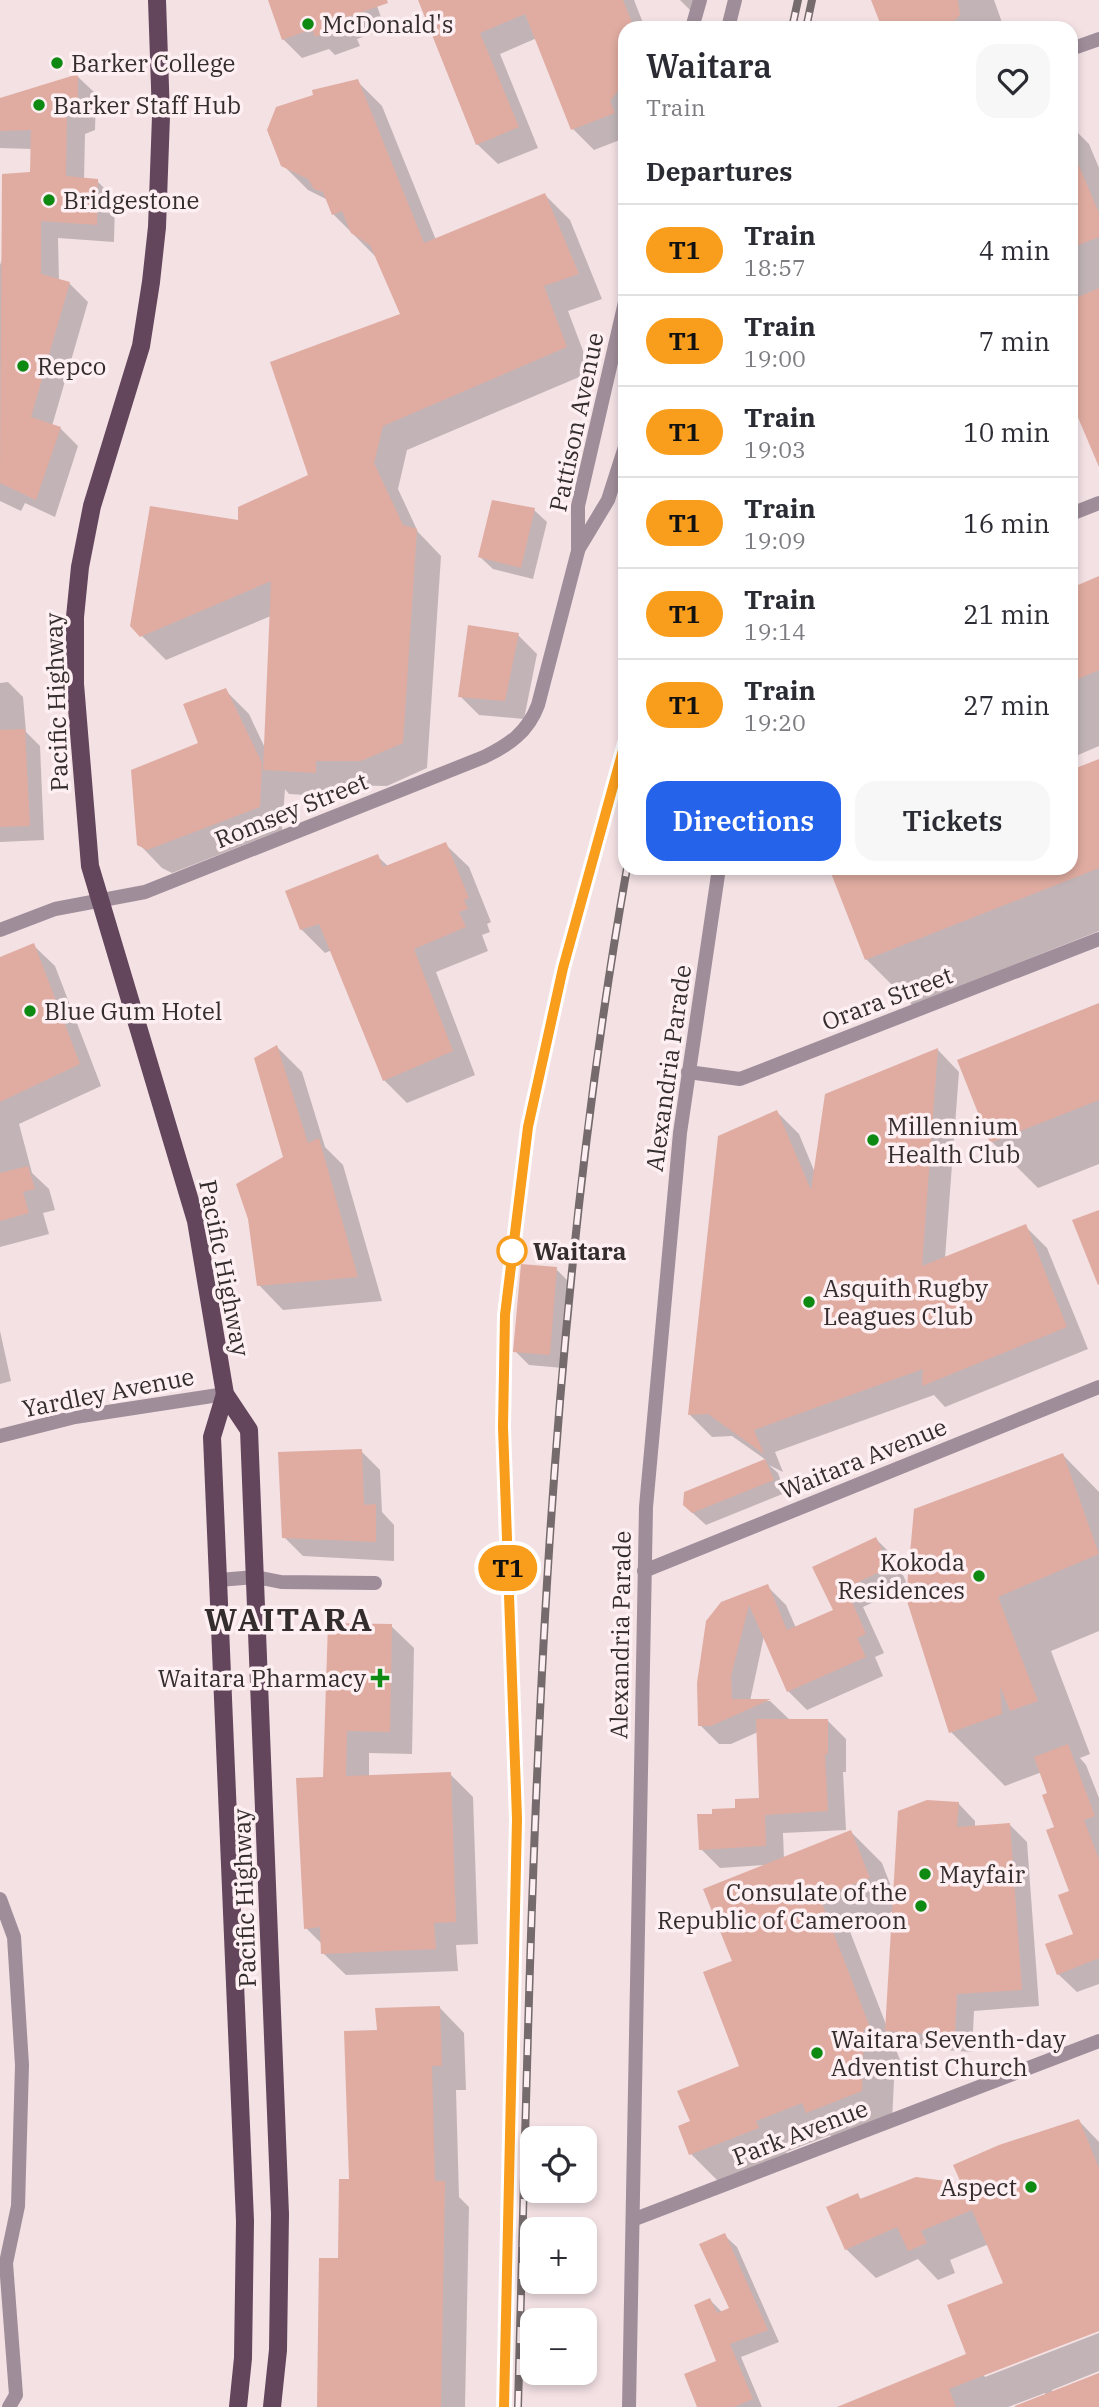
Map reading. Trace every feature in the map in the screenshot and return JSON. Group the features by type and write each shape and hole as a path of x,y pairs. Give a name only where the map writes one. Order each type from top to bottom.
{"main road":[{"name":"Pacific Highway","path":"157,0 160,158 157,227 146,323 92,506 80,567 75,617 75,684 87,838 99,900 195,1222 225,1394 249,1430 279,2214 278,2350 272,2407"},
{"name":"Pacific Highway","path":"225,1394 212,1437 219,1580 223,1763 235,1932 245,2221 243,2358 238,2407"}],"street":[{"path":"694,21 700,0"},
{"path":"730,21 735,0"},
{"path":"1078,46 1099,38"},
{"name":"Pattison Avenue","path":"497,751 517,737 534,716 578,551 578,506 618,332"},
{"name":"Pattison Avenue","path":"578,551 608,500 618,469"},
{"path":"1078,511 1099,503"},
{"name":"Romsey Street","path":"0,930 55,909 145,892 497,751"},
{"name":"Alexandria Parade","path":"629,2407 635,2220 644,1571 649,1470 688,1072 718,875"},
{"name":"Orara Street","path":"688,1072 740,1079 1099,939"},
{"name":"Waitara Avenue","path":"644,1571 1099,1387"},
{"name":"Yardley Avenue","path":"0,1437 75,1417 225,1394"},
{"path":"219,1580 256,1577 281,1582 375,1583"},
{"path":"0,1899 14,1937 22,2065 18,2206 3,2266 16,2395 9,2407"},
{"name":"Park Avenue","path":"635,2220 1099,2041"},
{"path":"0,2325 13,2345"}],"building":[{"name":"McDonald's","path":"268,0 387,0 388,3 339,20 342,27 315,37 312,29 282,40"},
{"path":"418,0 623,0 631,21 618,21 618,91 610,101 615,113 571,130 525,14 480,33 519,127 476,145"},
{"path":"871,0 958,0 960,15 954,21 879,21"},
{"path":"78,74 78,112 67,116 66,176 98,179 97,225 41,221 41,274 70,282 31,417 61,427 36,500 0,483 2,174 30,172 31,130 0,131 0,98"},
{"path":"358,79 424,243 545,193 579,274 544,286 567,347 383,426 374,463 403,525 417,529 403,743 361,761 316,761 316,773 263,770 271,581 140,637 130,626 150,506 238,520 238,507 308,475 270,362 400,314 370,245 351,233 342,211 332,215 323,192 314,189 308,179 281,166 267,130 276,107 313,95 312,90"},
{"path":"1078,164 1099,213 1099,237 1078,245"},
{"path":"1099,288 1099,467 1078,418 1078,297"},
{"path":"492,500 535,508 521,568 478,557"},
{"path":"1099,576 1099,670 1078,679 1078,585"},
{"path":"468,625 519,633 505,701 458,697"},
{"path":"226,688 262,763 260,807 147,850 137,845 131,770 198,743 183,704"},
{"path":"25,729 30,826 0,827 0,730"},
{"path":"1099,759 1099,868 865,960 832,875 1078,875 1078,767"},
{"path":"446,842 469,898 464,900 468,909 459,912 466,927 414,949 453,1051 383,1081 319,924 300,930 285,891 378,854 383,867"},
{"name":"Blue Gum Hotel","path":"34,943 80,1064 0,1102 0,957"},
{"path":"1099,1003 1099,1100 990,1143 957,1060"},
{"path":"277,1045 308,1143 319,1138 358,1277 257,1286 248,1219 236,1184 283,1157 254,1058"},
{"path":"938,1048 922,1266 1026,1224 1067,1327 922,1386 923,1369 754,1430 764,1454 708,1414 688,1415 718,1136 777,1110 811,1190 825,1094"},
{"path":"28,1166 35,1189 23,1192 29,1213 0,1221 0,1173"},
{"path":"1099,1210 1099,1284 1098,1285 1072,1220"},
{"path":"521,1264 557,1267 550,1355 513,1352"},
{"path":"362,1449 364,1505 376,1504 376,1542 282,1538 278,1452"},
{"name":"Kokoda Residences","path":"1063,1453 1099,1554 998,1597 1038,1701 1010,1711 1000,1686 1002,1714 949,1733 906,1598 914,1509"},
{"path":"765,1459 774,1480 692,1513 683,1505 684,1492"},
{"path":"876,1537 890,1567 846,1588 866,1634 857,1638 866,1657 787,1692 749,1605 731,1676 732,1699 771,1699 711,1726 698,1726 697,1683 706,1621 721,1602 768,1584 787,1630 833,1610 812,1567"},
{"path":"328,1623 392,1624 390,1732 347,1731 346,1776 451,1772 456,1922 434,1923 436,1949 321,1954 320,1927 304,1929 296,1778 323,1777"},
{"path":"756,1719 828,1719 828,1754 825,1754 828,1811 765,1815 766,1846 699,1850 697,1814 712,1814 712,1809 735,1808 735,1799 759,1798"},
{"path":"1068,1744 1095,1816 1084,1820 1099,1859 1099,1958 1057,1975 1045,1944 1073,1934 1058,1895 1069,1891 1046,1830 1054,1827 1042,1795 1047,1793 1034,1757"},
{"path":"927,1800 959,1802 957,1827 1010,1823 1022,1990 957,1994 955,2035 885,2031 898,1811"},
{"path":"851,1830 870,1878 820,1898 871,2030 864,2029 862,2091 806,2113 802,2103 756,2121 759,2128 689,2155 678,2126 690,2121 677,2091 739,2066 703,1972 732,1961 703,1889"},
{"path":"440,2006 442,2066 432,2066 435,2181 445,2181 441,2407 317,2407 319,2258 338,2258 339,2179 349,2179 344,2031 377,2030 375,2008"},
{"path":"1079,2119 1099,2168 1099,2331 949,2389 956,2407 837,2407 966,2354 947,2305 1003,2283 972,2210 921,2231 927,2243 908,2251 897,2227 845,2250 826,2207 858,2193 860,2199 916,2177 961,2183 953,2165 999,2145"},
{"path":"725,2233 768,2330 730,2344 753,2399 734,2407 697,2407 684,2374 716,2361 694,2305 710,2298 717,2313 729,2308 699,2244"},
{"path":"1099,2373 1099,2407 1015,2407 1015,2406"}],"railway":[{"path":"794,21 798,0"},
{"path":"808,21 812,0"},
{"path":"504,2407 517,1820 503,1427 505,1315 528,1127 563,968 618,768"},
{"path":"518,2407 535,1828 557,1442 574,1250 597,1059 626,875"}],"train":[{"name":"T1","path":"504,2407 517,1819 503,1427 505,1315 515,1215 528,1127 563,968 618,769"}],"place":[{"name":"McDonald's","path":"308,24"},
{"name":"Barker College","path":"57,63"},
{"name":"Barker Staff Hub","path":"39,105"},
{"name":"Bridgestone","path":"49,200"},
{"name":"Repco","path":"23,366"},
{"name":"Blue Gum Hotel","path":"30,1011"},
{"name":"Millennium Health Club","path":"873,1140"},
{"name":"Waitara","path":"512,1251"},
{"name":"Asquith Rugby Leagues Club","path":"809,1302"},
{"name":"Kokoda Residences","path":"979,1576"},
{"name":"Waitara Pharmacy","path":"380,1678"},
{"name":"Mayfair","path":"925,1874"},
{"name":"Consulate of the Republic of Cameroon","path":"921,1906"},
{"name":"Waitara Seventh-day Adventist Church","path":"817,2053"},
{"name":"Aspect","path":"1031,2187"}],"district":[{"name":"WAITARA","path":"289,1619"}]}
